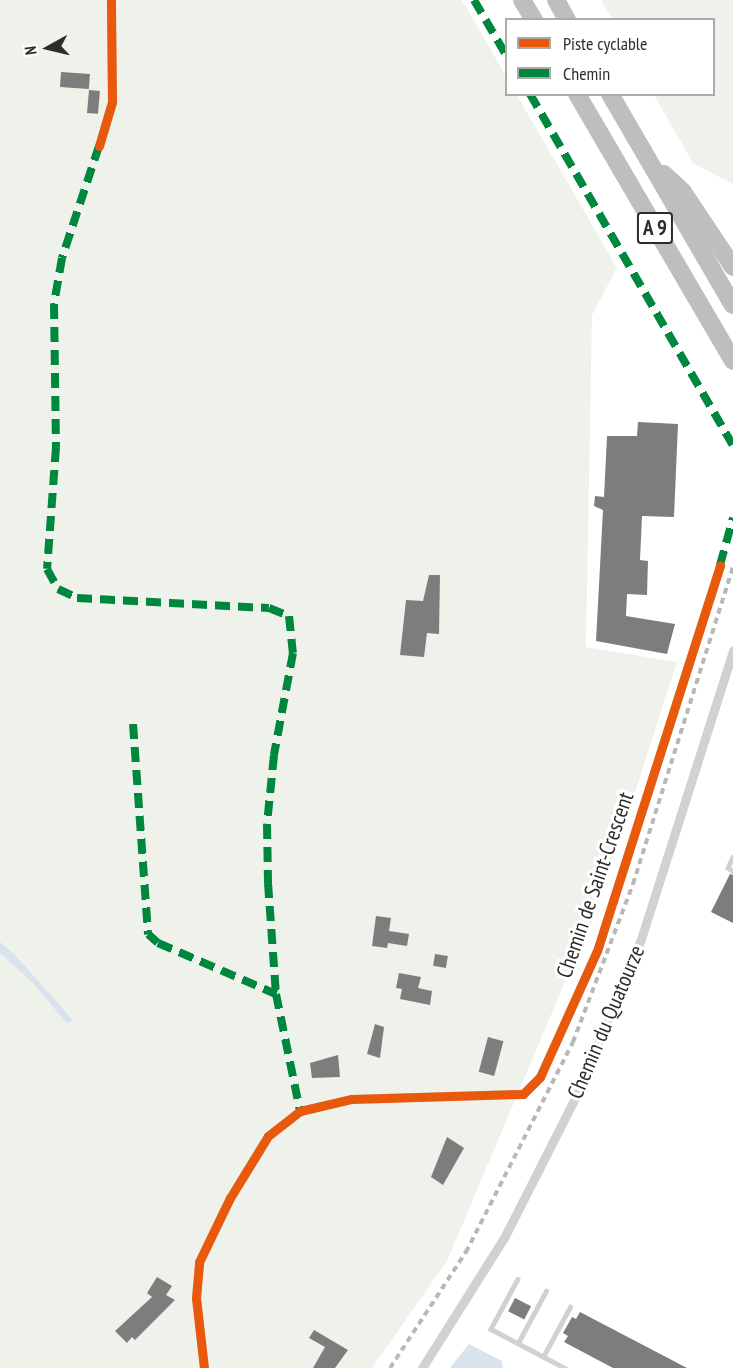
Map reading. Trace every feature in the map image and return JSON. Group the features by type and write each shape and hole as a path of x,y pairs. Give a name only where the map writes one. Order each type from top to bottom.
{"highway":[{"path":"522,0 533,18"},
{"path":"556,0 566,18"},
{"name":"A 9","path":"578,96 733,362"},
{"name":"A 9","path":"611,96 733,305"},
{"path":"648,158 683,192 733,267"}],"street":[{"path":"99,146 112,102 111,0"},
{"name":"Chemin de Saint-Crescent","path":"204,1368 196,1298 199,1262 230,1198 268,1136 300,1111 351,1099 523,1094 540,1077 597,951 720,565"},
{"name":"Chemin du Quatourze","path":"422,1368 504,1239 578,1092 641,939 733,650"}],"lane":[{"path":"733,857 728,868 733,871"},
{"path":"518,1279 491,1329 565,1368"},
{"path":"518,1343 546,1291"},
{"path":"543,1357 570,1307"}],"shaded area":[{"path":"0,0 462,0 505,74 505,96 518,96 617,268 592,315 586,647 677,662 603,892 447,1261 372,1368 0,1368"},
{"path":"601,0 733,0 733,184 693,163 655,96 715,96 715,18 611,18"},
{"path":"0,942 14,954 73,1020 67,1024 34,984 0,953"},
{"path":"469,1344 502,1361 503,1368 450,1368"}],"building":[{"path":"61,72 90,74 89,89 60,87"},
{"path":"89,90 100,91 98,114 87,113"},
{"path":"638,422 678,424 674,517 642,516 640,560 648,561 647,595 627,594 626,616 675,624 667,654 596,641 603,510 594,506 595,496 604,497 607,436 637,436"},
{"path":"429,575 440,575 439,634 427,633 424,657 400,655 406,600 423,601"},
{"path":"730,874 733,875 733,923 711,912"},
{"path":"376,916 391,918 389,931 409,934 407,946 388,943 387,948 372,946"},
{"path":"435,954 448,956 446,968 433,966"},
{"path":"399,973 421,977 418,988 432,991 430,1005 400,999 402,989 396,988"},
{"path":"375,1024 384,1027 380,1058 367,1054"},
{"path":"488,1037 503,1041 494,1076 479,1072"},
{"path":"338,1055 340,1077 312,1078 310,1063"},
{"path":"447,1137 464,1148 443,1185 431,1177"},
{"path":"157,1277 172,1286 166,1295 175,1300 135,1340 132,1337 127,1343 115,1331 152,1297 147,1293"},
{"path":"515,1298 531,1306 524,1320 508,1311"},
{"path":"580,1312 687,1368 613,1368 564,1342 568,1336 563,1333 572,1317 576,1319"},
{"path":"314,1330 348,1350 335,1368 313,1368 325,1347 309,1338"}],"railway":[{"path":"390,1368 466,1252 573,1042 633,884 733,566"}],"marked path":[{"path":"474,0 505,53"},
{"path":"531,96 733,445"},
{"path":"99,146 62,258 54,304 56,447 47,569 58,589 77,598 269,608 289,616 293,653 274,755 267,824 268,883 276,994 300,1111"},
{"path":"720,565 733,518"},
{"path":"133,724 148,934 158,943 276,994"}],"cycle path":[{"path":"99,146 112,102 111,0"},
{"path":"204,1368 196,1298 199,1262 230,1198 268,1136 300,1111 351,1099 523,1094 540,1077 597,951 720,565"}]}
